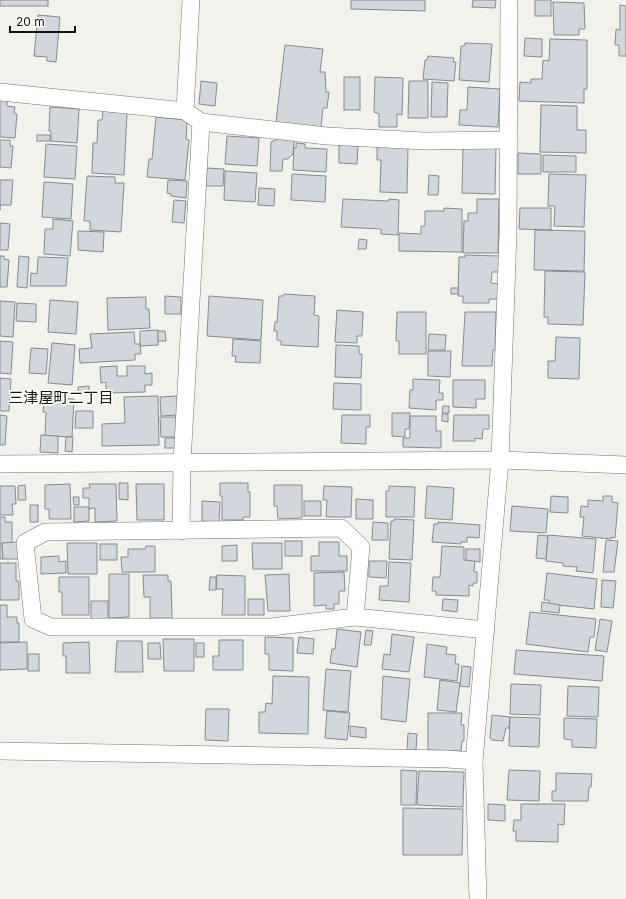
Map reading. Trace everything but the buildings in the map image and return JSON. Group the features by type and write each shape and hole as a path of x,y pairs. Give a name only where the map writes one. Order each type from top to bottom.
{"street":[{"path":"185,111 191,0"},
{"path":"478,899 474,761 500,460 508,233 509,0"},
{"path":"0,92 185,111 201,122 327,136 425,141 508,140"},
{"path":"181,531 182,463 201,122"},
{"path":"0,464 500,460 626,465"},
{"path":"355,617 361,547 341,528 46,532 25,543 33,619 51,627 271,627 355,617 486,630"},
{"path":"0,751 439,759 474,761"}],"district":[{"name":"三津屋町二丁目","path":"61,397"}]}
